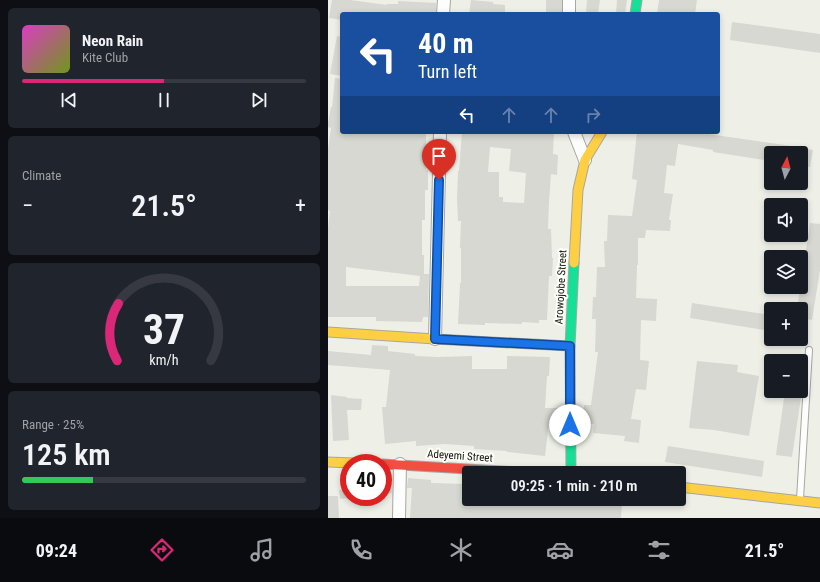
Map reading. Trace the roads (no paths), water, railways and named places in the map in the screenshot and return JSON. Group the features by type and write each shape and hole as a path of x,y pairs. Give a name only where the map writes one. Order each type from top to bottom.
{"street":[{"path":"443,12 444,0"},
{"path":"569,0 569,12"},
{"path":"635,12 637,0"},
{"path":"435,339 440,134"},
{"path":"575,134 585,160"},
{"name":"Arowojobe Street","path":"571,466 570,346 578,190 585,160 601,134"},
{"path":"328,332 570,346"},
{"path":"328,462 340,462"},
{"name":"Adeyemi Street","path":"392,464 462,468"},
{"path":"399,518 400,464"},
{"path":"686,488 820,503"}],"lane":[{"path":"800,500 809,350"}]}
